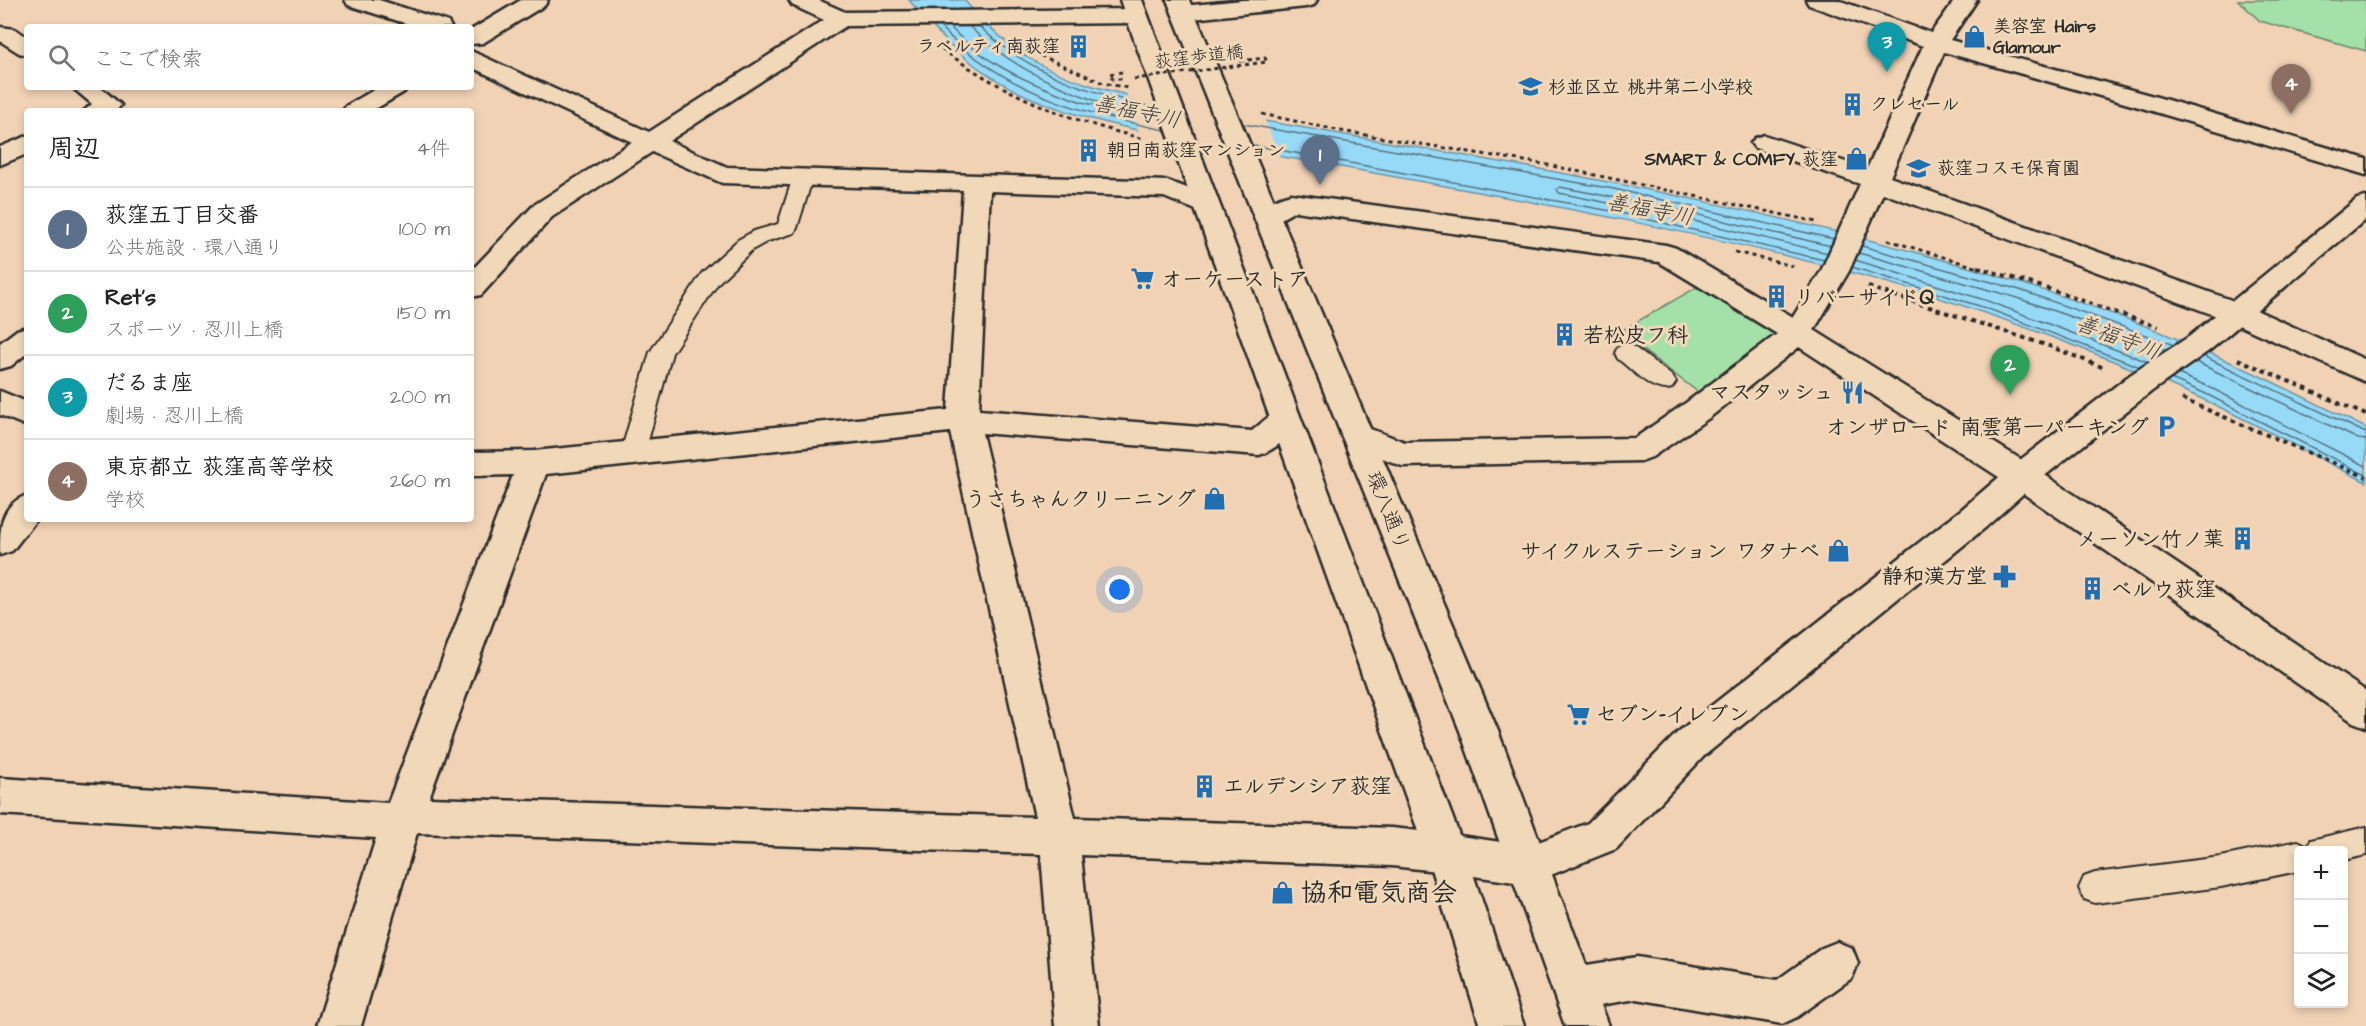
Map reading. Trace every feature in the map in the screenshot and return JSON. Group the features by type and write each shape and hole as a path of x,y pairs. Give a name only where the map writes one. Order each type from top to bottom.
{"street":[{"path":"357,0 431,24"},
{"path":"474,43 537,0"},
{"path":"800,0 841,19 988,18 1134,8 1182,145 1446,853 1502,1026"},
{"path":"1180,6 1306,0"},
{"path":"1817,0 1936,43 2137,99 2366,167"},
{"path":"1357,435 1402,454 1641,449 1698,410 1798,333 1835,271 1873,180 1936,43 1966,0"},
{"name":"環八通り","path":"1180,6 1479,731 1581,1007"},
{"path":"474,285 543,211 841,19"},
{"path":"0,34 7,34 24,46"},
{"path":"474,45 653,141 722,175 1168,189 1205,204"},
{"path":"88,90 109,105 102,108"},
{"path":"360,108 391,90"},
{"path":"1764,143 1873,180 2235,312 2366,372"},
{"path":"0,158 24,146"},
{"path":"977,183 963,420 1059,836 1077,1026"},
{"path":"1267,216 1291,202 1665,254 1798,333 2022,476 2366,711"},
{"path":"0,796 393,821 403,815 1392,847 1528,865 1602,836 1692,744 1974,518 2022,476 2195,345 2366,205"},
{"path":"0,359 24,339"},
{"path":"0,402 24,414"},
{"path":"474,464 534,463 963,420 1259,443 1285,420"},
{"path":"339,1026 403,815 534,463"},
{"path":"0,542 24,512"},
{"path":"1581,1007 1637,978 1782,1002 1837,963"}],"lane":[{"path":"633,453 661,352 710,278 745,245 761,236 787,228 803,177"},
{"path":"1626,353 1664,382"},
{"path":"2342,846 2366,841"},
{"path":"2095,888 2221,872 2294,857"}],"path":[{"path":"988,18 1023,47 1054,63 1103,83 1131,89"},
{"path":"915,19 933,42 974,75 1023,102 1072,120 1150,141"},
{"name":"荻窪歩道橋","path":"1134,79 1267,62 1265,58 1234,62"},
{"path":"2202,407 2366,477"}],"green space":[{"path":"2238,0 2366,0 2366,51 2260,21"},
{"path":"1697,287 1769,326 1776,339 1702,395 1619,332"}],"water":[{"name":"善福寺川","path":"909,0 964,0 991,28 1021,53 1056,72 1113,92 1172,105 1530,167 1767,215 1885,244 2001,277 2116,315 2180,340 2274,382 2366,428 2366,482 2219,407 2118,363 1994,316 1868,277 1738,244 1606,216 1180,139 1071,113 1010,88 977,67 949,44"}],"pier":[{"path":"1126,92 1264,118 1281,160 1139,133"}],"place":[{"name":"美容室 Hairs Glamour","path":"1975,36"},
{"name":"ラベルティ南荻窪","path":"1078,46"},
{"name":"だるま座","path":"1887,72"},
{"name":"杉並区立 桃井第二小学校","path":"1530,87"},
{"name":"クレセール","path":"1852,104"},
{"name":"東京都立 荻窪高等学校","path":"2291,114"},
{"name":"朝日南荻窪マンション","path":"1089,150"},
{"name":"SMART & COMFY 荻窪","path":"1856,159"},
{"name":"荻窪コスモ保育園","path":"1919,168"},
{"name":"荻窪五丁目交番","path":"1320,185"},
{"name":"オーケーストア","path":"1143,279"},
{"name":"リバーサイドQ","path":"1776,297"},
{"name":"若松皮フ科","path":"1565,335"},
{"name":"マスタッシュ","path":"1852,392"},
{"name":"Ret's","path":"2010,395"},
{"name":"オンザロード 南雲第一パーキング","path":"2167,427"},
{"name":"うさちゃんクリーニング","path":"1214,499"},
{"name":"メーソン竹ノ葉","path":"2242,539"},
{"name":"サイクルステーション ワタナベ","path":"1838,551"},
{"name":"静和漢方堂","path":"2005,576"},
{"name":"ベルウ荻窪","path":"2093,589"},
{"name":"セブン-イレブン","path":"1578,714"},
{"name":"エルデンシア荻窪","path":"1205,786"},
{"name":"協和電気商会","path":"1283,893"}]}
